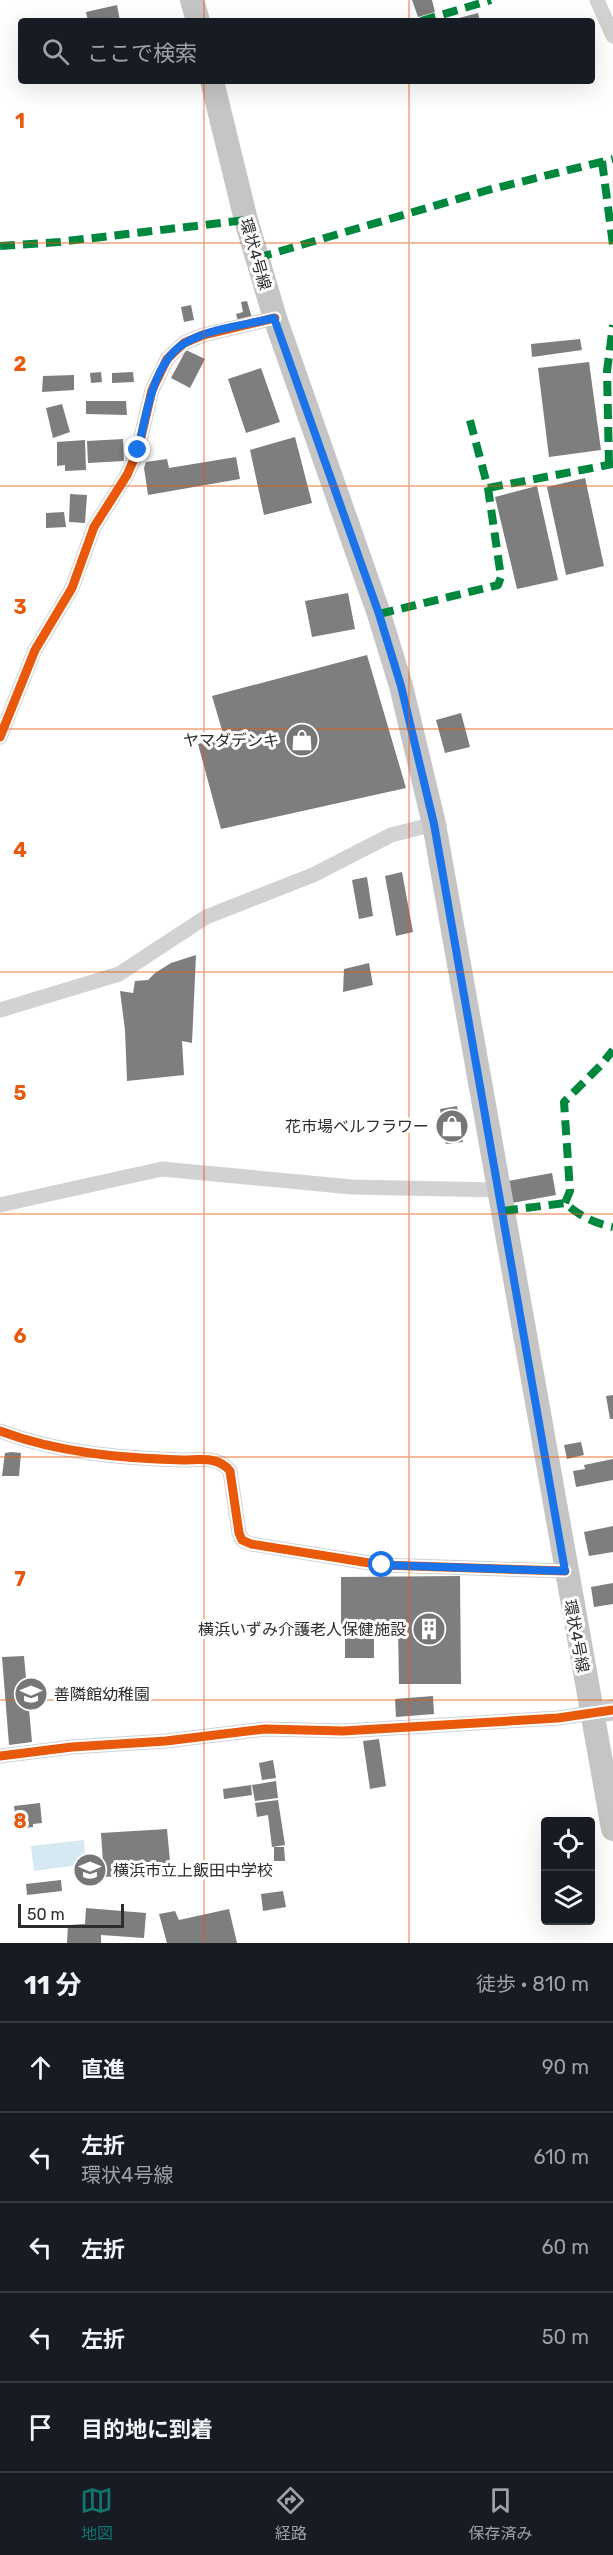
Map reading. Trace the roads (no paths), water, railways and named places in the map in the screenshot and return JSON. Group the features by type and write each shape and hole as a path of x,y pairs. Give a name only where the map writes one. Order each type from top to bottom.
{"main road":[{"path":"192,0 197,18"},
{"name":"環状4号線","path":"213,84 246,220 274,318 379,614 401,686 434,824 565,1571 602,1711 613,1829"}],"street":[{"path":"597,0 613,36"},
{"path":"0,737 35,650 72,588 94,527 127,475 138,450 152,390 167,359 184,343 203,335 274,318"},
{"path":"0,1010 119,974 206,917 312,875 391,835 434,824"},
{"path":"0,1205 162,1169 352,1187 499,1190"},
{"path":"0,1431 27,1441 123,1458 217,1460 230,1471 239,1533 242,1540 251,1544 382,1565 565,1571"},
{"path":"0,1756 72,1747 166,1741 265,1729 344,1731 558,1718 602,1711"}],"place":[{"name":"ヤマダデンキ","path":"302,740"},
{"name":"花市場ベルフラワー","path":"452,1126"},
{"name":"横浜いずみ介護老人保健施設","path":"429,1629"},
{"name":"善隣館幼稚園","path":"31,1694"},
{"name":"横浜市立上飯田中学校","path":"90,1870"}]}
